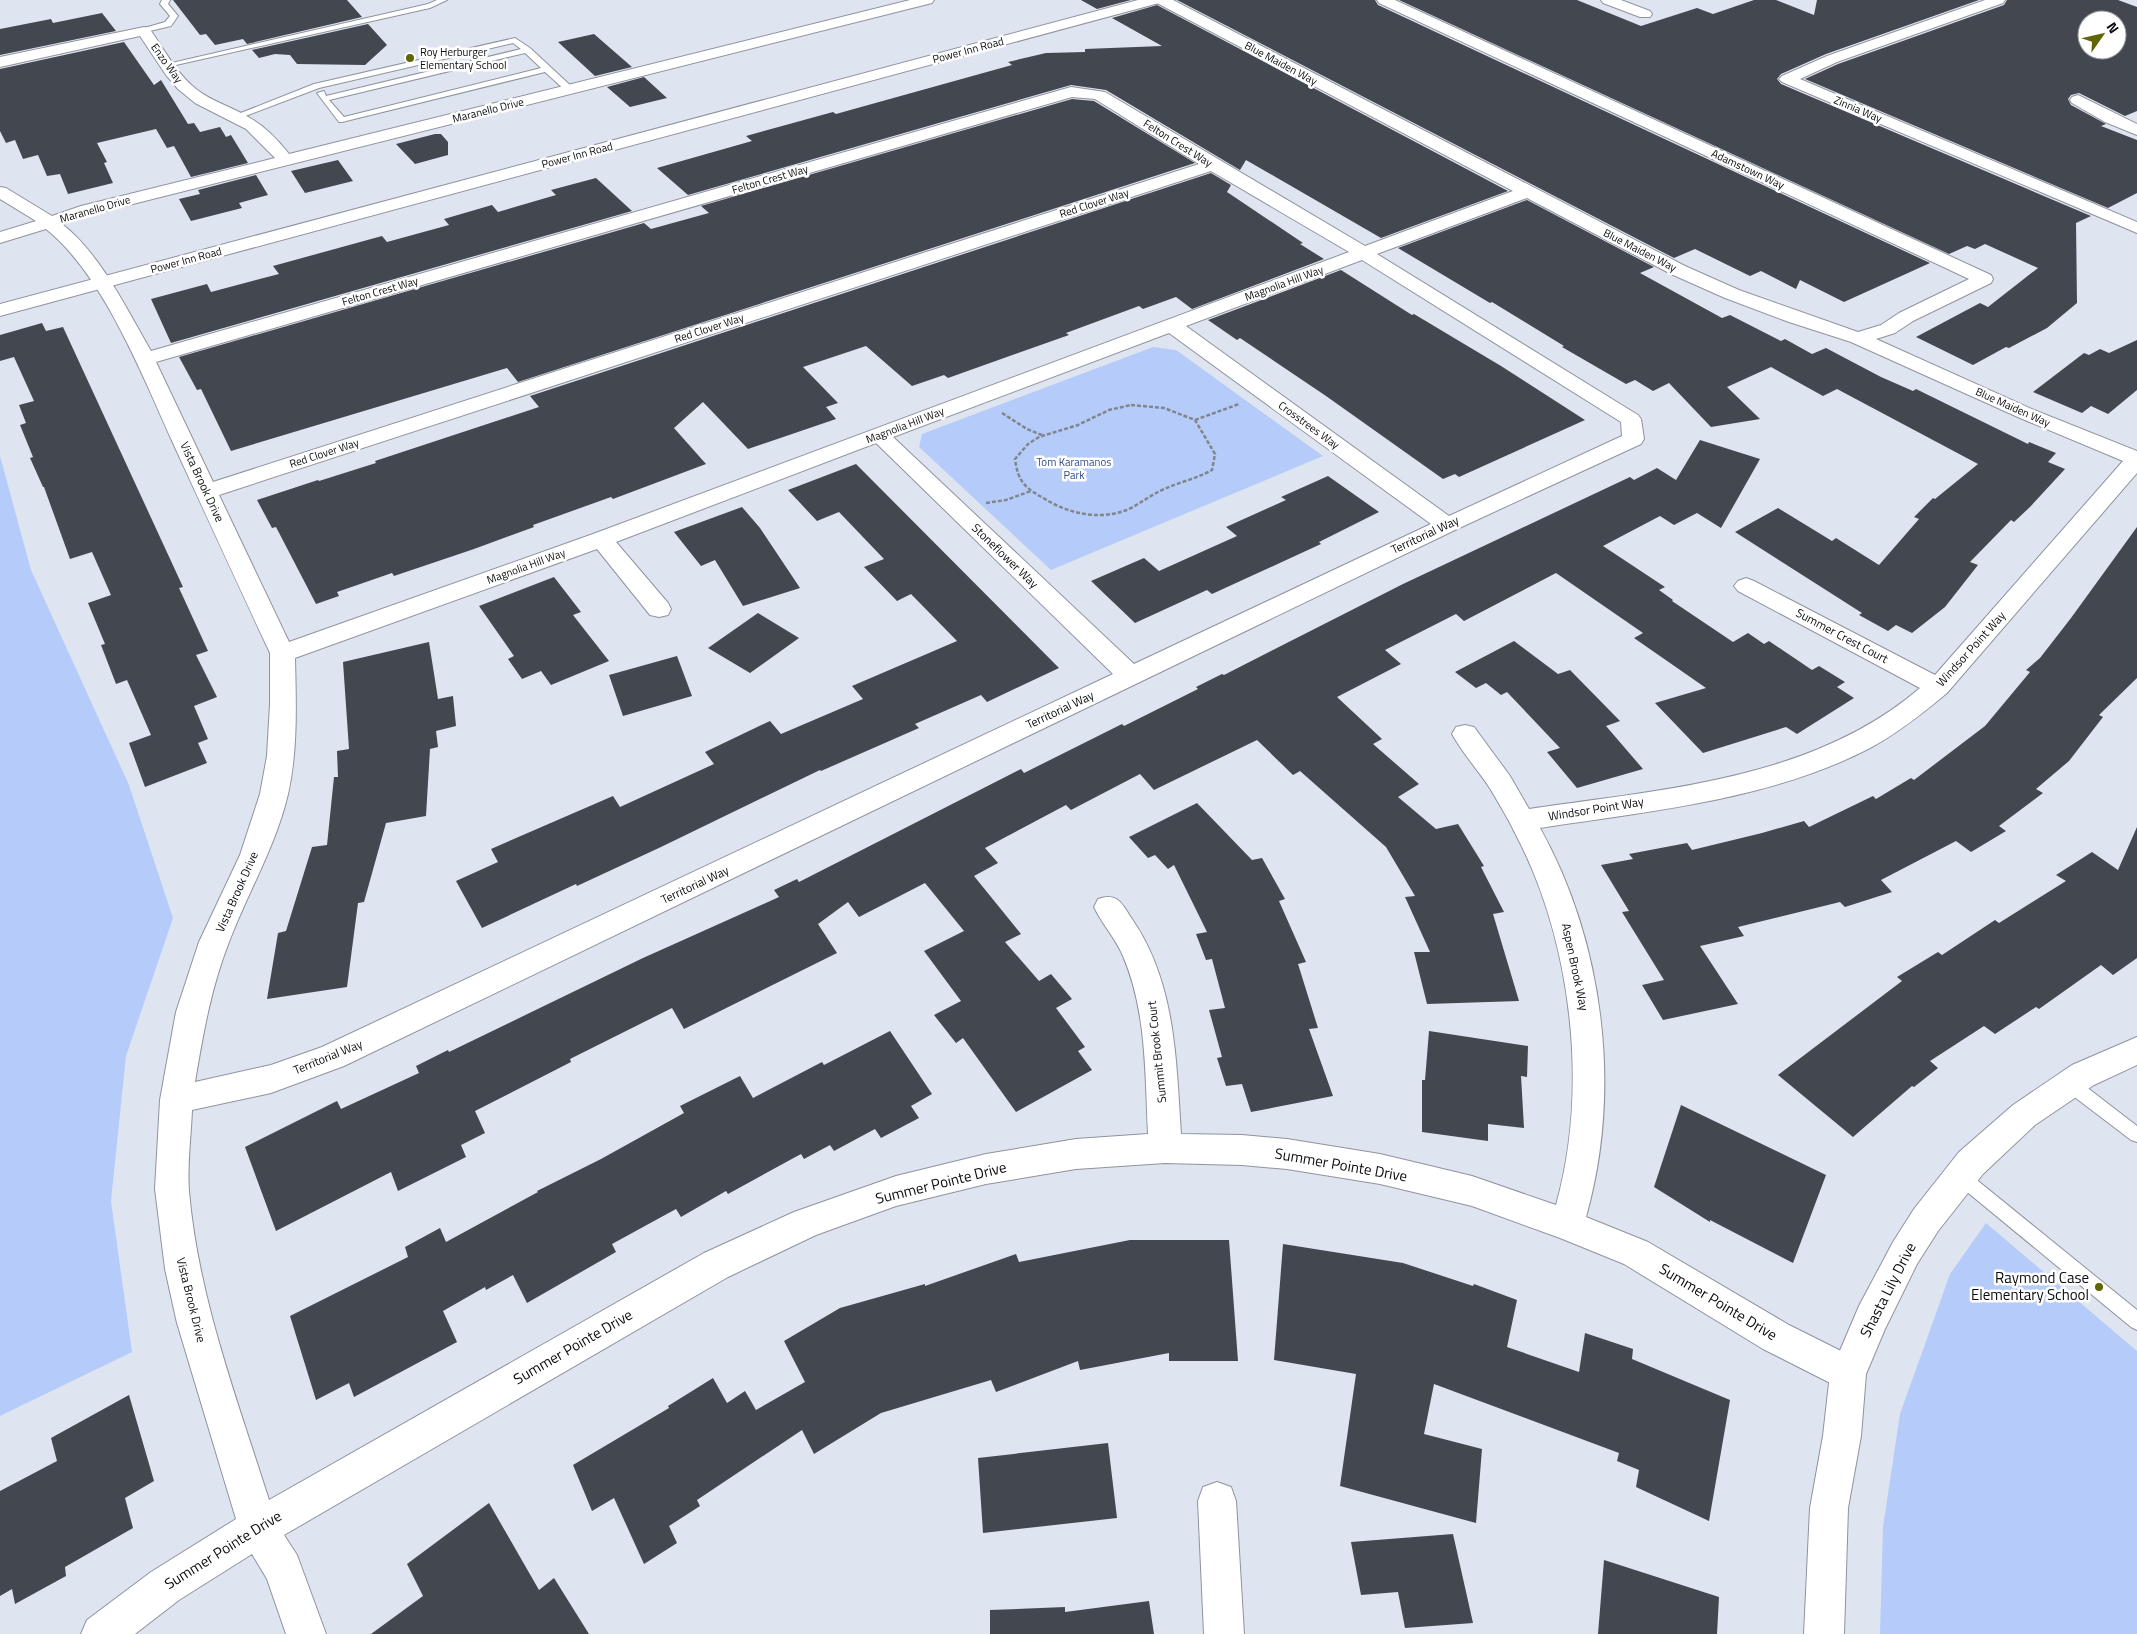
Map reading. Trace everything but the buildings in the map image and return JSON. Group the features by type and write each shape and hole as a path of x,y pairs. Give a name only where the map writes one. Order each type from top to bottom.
{"street":[{"name":"Maranello Drive","path":"0,238 87,210 927,0"},
{"name":"Power Inn Road","path":"0,310 1154,0"},
{"name":"Blue Maiden Way","path":"1162,0 1678,270 1732,294 1796,318 1858,338 2027,414 2137,459"},
{"name":"Adamstown Way","path":"1384,0 1984,278 1906,316 1888,330 1858,338"},
{"path":"1608,0 1645,14"},
{"name":"Zinnia Way","path":"1998,0 1832,59 1787,80 2132,221"},
{"name":"Enzo Way","path":"0,62 144,31 179,82 188,91 200,99 237,116 258,130 269,139 285,160"},
{"name":"Felton Crest Way","path":"145,359 1071,92 1100,95 1213,165 1363,253"},
{"path":"2078,100 2111,119 2137,130"},
{"name":"Red Clover Way","path":"206,492 1213,165"},
{"name":"Vista Brook Drive","path":"0,192 50,222 65,235 103,283 145,359 282,653 283,704 280,756 274,794 254,855 214,942 191,1012 176,1100 172,1189 182,1269 196,1323 258,1528 283,1568 306,1634"},
{"name":"Magnolia Hill Way","path":"282,653 601,539 1526,192"},
{"name":"Territorial Way","path":"176,1100 271,1079 333,1057 1447,525 1633,439 1630,419 1363,253"},
{"name":"Crosstrees Way","path":"1171,325 1447,525"},
{"name":"Stoneflower Way","path":"880,435 1132,676"},
{"name":"Windsor Point Way","path":"1524,820 1705,791 1784,772 1836,753 1901,718 1938,687 2137,459"},
{"path":"601,539 659,609"},
{"name":"Summer Crest Court","path":"1746,586 1938,687"},
{"name":"Aspen Brook Way","path":"1465,734 1485,760 1524,820 1549,873 1570,932 1583,996 1587,1029 1588,1098 1581,1171 1567,1225"},
{"name":"Summit Brook Court","path":"1108,907 1126,933 1141,961 1151,991 1156,1023 1165,1148"},
{"name":"Shasta Lily Drive","path":"1824,1634 1828,1508 1836,1458 1842,1436 1848,1374 1872,1318 1905,1253 1926,1220 1971,1163 2024,1115 2083,1075 2137,1050"},
{"name":"Summer Pointe Drive","path":"101,1634 165,1586 258,1528 716,1265 806,1223 896,1191 986,1168 1076,1154 1165,1148 1242,1150 1287,1154 1380,1169 1472,1191 1567,1225 1636,1253 1776,1337 1848,1374"},
{"path":"1217,1501 1224,1634"}],"lane":[{"path":"144,31 168,24 174,16 164,4 166,0"},
{"path":"167,65 430,6 443,0"},
{"path":"237,116 317,86 515,40 569,89"},
{"path":"324,98 527,50"},
{"path":"317,86 342,120 547,69"},
{"path":"2070,1084 2137,1135"},
{"path":"1961,1177 2137,1321"}],"path":[{"path":"1194,420 1268,395"},
{"path":"982,396 1005,415 1027,429 1043,435"},
{"path":"1130,405 1149,406 1176,411 1194,420 1215,454 1212,470 1198,479 1166,488 1127,510 1103,514 1074,513 1046,500 1025,487 1016,474 1016,459 1028,443 1043,435 1085,423 1110,410 1130,405"},
{"path":"960,513 987,502 1006,500 1031,491"}],"green space":[{"name":"Tom Karamanos Park","path":"1153,347 1176,350 1323,456 1051,570 919,447 922,434"},
{"path":"0,456 31,570 129,785 173,918 126,1056 111,1201 132,1352 0,1416"},
{"path":"1986,1223 2137,1351 2137,1634 1880,1634 1883,1527 1900,1414 1950,1274"}],"place":[{"name":"Roy Herburger Elementary School","path":"410,58"},
{"name":"Raymond Case Elementary School","path":"2099,1287"}]}
